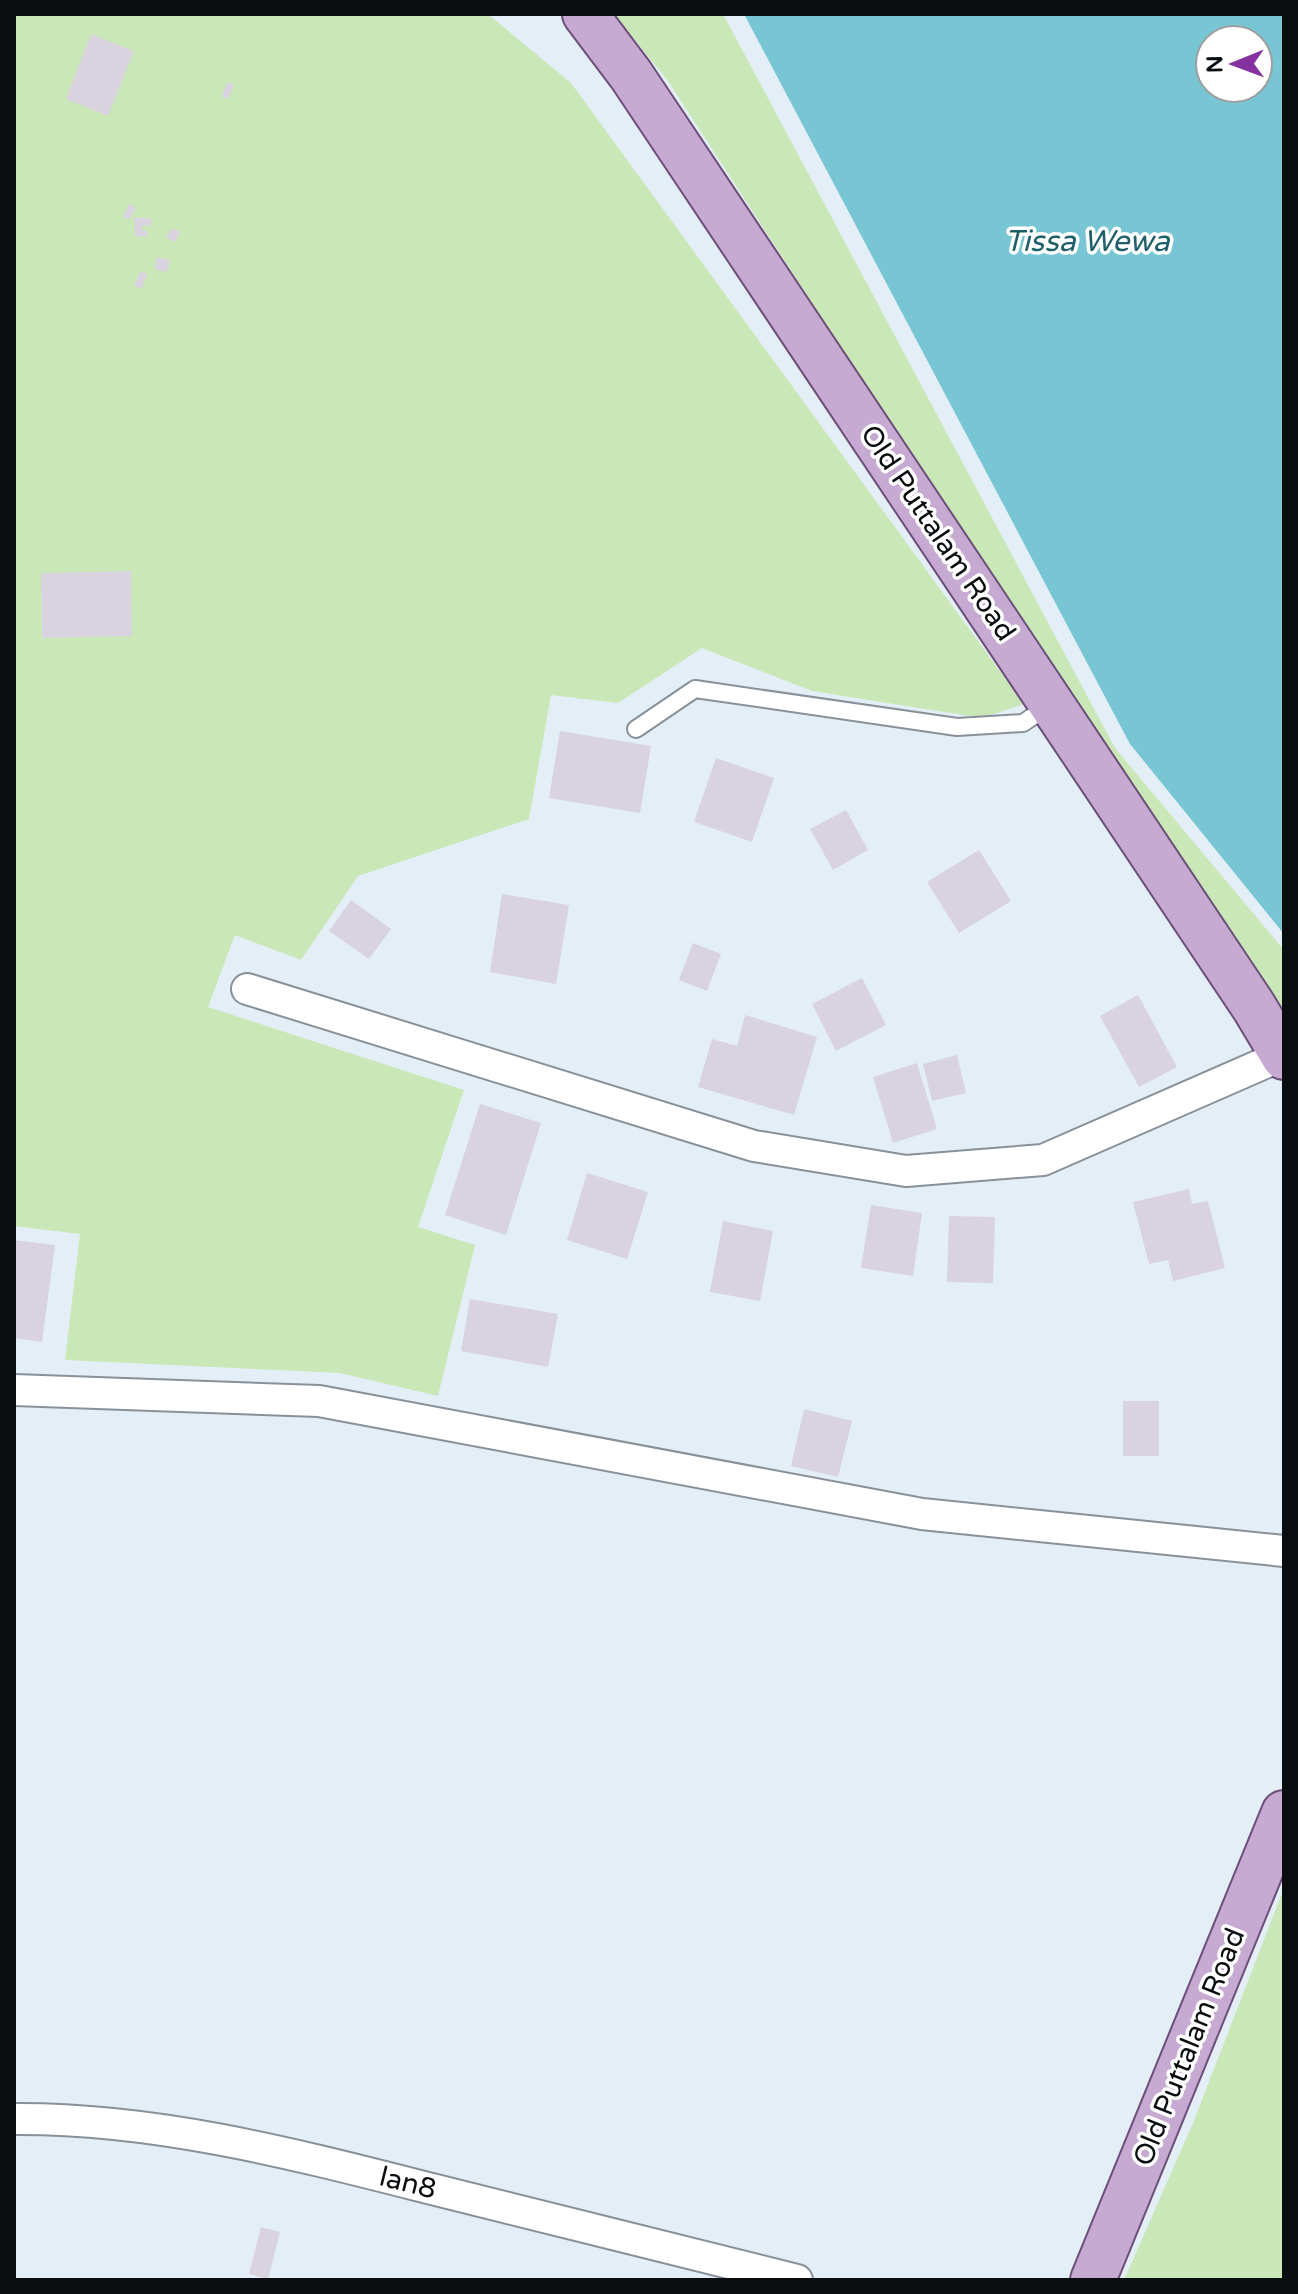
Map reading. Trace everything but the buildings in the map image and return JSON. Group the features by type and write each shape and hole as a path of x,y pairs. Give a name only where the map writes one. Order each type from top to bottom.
{"main road":[{"name":"Old Puttalam Road","path":"585,14 639,88 1284,1056"},
{"name":"Old Puttalam Road","path":"1093,2280 1284,1813"}],"street":[{"path":"247,989 754,1146 906,1171 1043,1160 1284,1056"},
{"path":"14,1390 319,1401 922,1514 1284,1551"},
{"name":"lan8","path":"14,2119 61,2119 138,2127 261,2146 797,2280"}],"lane":[{"path":"636,729 695,689 957,727 1023,723 1052,704"}],"green space":[{"path":"14,14 488,14 571,83 1024,704 982,718 812,691 702,648 618,703 551,695 529,819 358,876 301,960 235,935 208,1007 464,1090 418,1227 475,1245 438,1396 340,1373 65,1360 80,1234 14,1226"},
{"path":"614,14 723,14 1115,748 1284,950 1284,1031 668,81"},
{"path":"1284,1888 1284,2280 1124,2280 1193,2123"}],"water":[{"name":"Tissa Wewa","path":"744,14 1284,14 1284,934 1130,744"}]}
